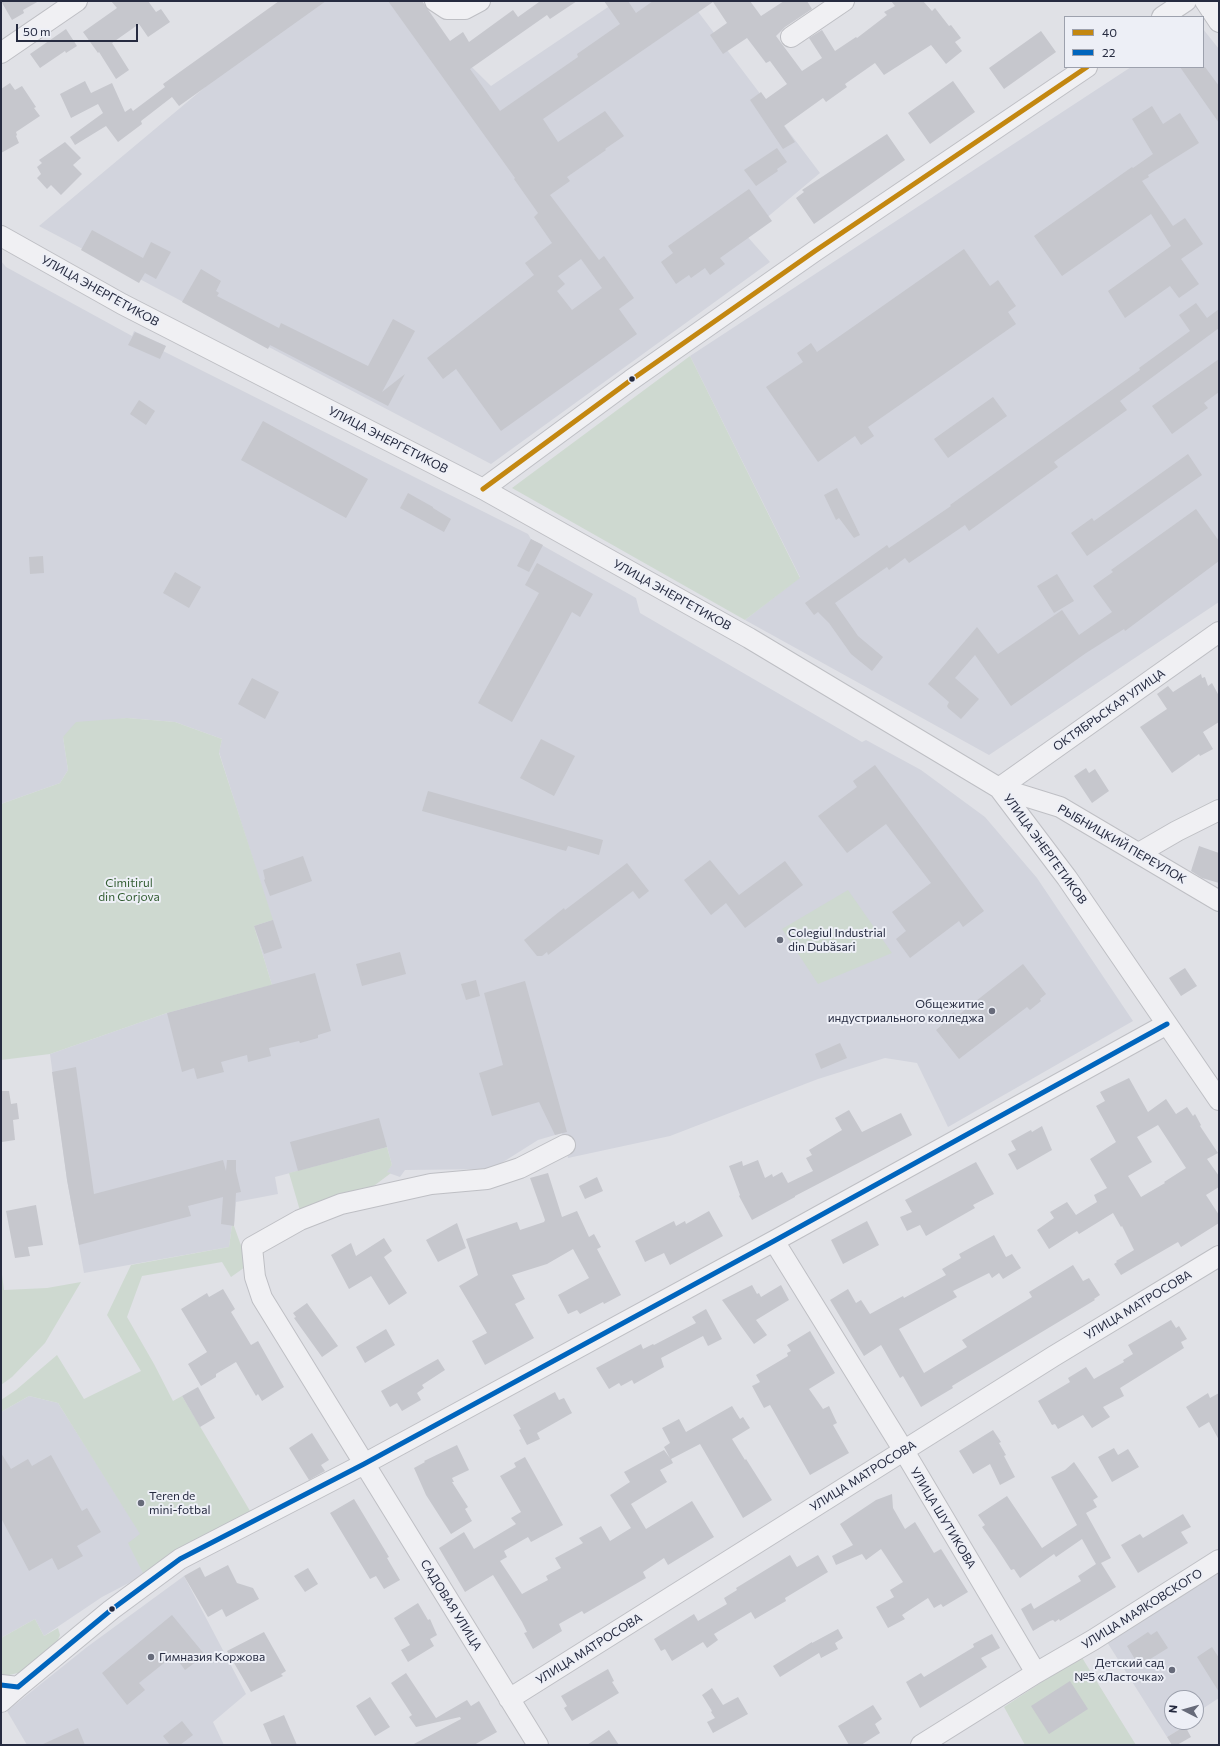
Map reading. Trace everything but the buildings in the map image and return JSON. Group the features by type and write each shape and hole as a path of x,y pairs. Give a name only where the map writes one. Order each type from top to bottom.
{"street":[{"path":"1,53 78,1"},
{"path":"435,1 446,9 465,9 480,1"},
{"path":"790,37 844,1"},
{"path":"1164,16 1186,1"},
{"path":"1205,1 1219,22"},
{"path":"482,489 631,380 815,251 1086,68"},
{"name":"УЛИЦА ЭНЕРГЕТИКОВ","path":"1,236 122,304 482,489 749,638 1000,788 1067,878 1219,1100"},
{"name":"ОКТЯБРЬСКАЯ УЛИЦА","path":"1000,788 1219,632"},
{"name":"РЫБНИЦКИЙ ПЕРЕУЛОК","path":"1000,788 1060,807 1219,901"},
{"path":"1139,853 1177,831 1219,810"},
{"path":"1,1702 9,1686 180,1559 364,1464 774,1241 1167,1024"},
{"name":"САДОВАЯ УЛИЦА","path":"538,1745 262,1298 255,1277 252,1247 300,1220 341,1204 431,1184 487,1179 520,1168 565,1145"},
{"name":"УЛИЦА ШУТИКОВА","path":"774,1241 904,1451 1036,1673"},
{"name":"УЛИЦА МАТРОСОВА","path":"509,1699 1054,1356 1219,1256"},
{"name":"УЛИЦА МАЯКОВСКОГО","path":"922,1745 1036,1673 1093,1640 1219,1560"}],"shaded area":[{"path":"308,1 405,1 491,86 617,1 690,1 820,173 746,235 770,262 491,464 39,226"},
{"path":"1204,30 1219,49 1219,602 989,755 745,620 800,577 690,356 1129,68 1204,68"},
{"path":"1,261 6,267 132,336 134,331 166,346 163,351 528,534 531,539 636,598 640,613 862,742 866,740 921,770 985,817 1037,878 1133,1021 948,1127 917,1063 885,1058 818,1079 670,1136 568,1158 562,1133 538,1140 492,1169 405,1170 400,1177 386,1172 392,1165 387,1147 275,1177 278,1194 236,1202 234,1226 232,1226 229,1247 84,1273 67,1180 50,1054 167,1013 272,985 254,926 272,920 219,752 222,739 175,722 127,718 112,720 63,737 68,770 60,783 1,804"},
{"path":"29,1396 58,1403 141,1534 144,1575 102,1597 44,1636 35,1619 1,1638 1,1412"},
{"name":"Детский сад №5 «Ласточка»","path":"1219,1573 1219,1698 1204,1708 1204,1690 1164,1690 1164,1730 1178,1730 1167,1737 1107,1642"},
{"name":"Гимназия Коржова","path":"184,1576 246,1694 213,1722 224,1745 27,1745 7,1711 87,1647"}],"green space":[{"path":"690,356 800,578 745,620 512,488"},
{"name":"Cimitirul din Corjova","path":"127,718 175,722 222,739 219,753 273,920 254,926 272,985 167,1013 50,1054 1,1060 1,804 60,783 68,770 63,737 76,722"},
{"path":"848,890 892,953 818,984 782,929"},
{"path":"387,1147 392,1165 387,1172 391,1173 371,1188 301,1214 289,1173"},
{"path":"232,1225 234,1226 248,1265 231,1277 222,1262 142,1276 127,1317 173,1401 182,1396 253,1516 144,1575 128,1543 140,1534 58,1403 29,1396 1,1412 1,1400 16,1390 57,1355 84,1399 141,1371 107,1315 131,1265 229,1247"},
{"path":"1,1267 4,1290 47,1288 81,1282 45,1343 12,1377 1,1385"},
{"path":"35,1619 44,1636 58,1628 60,1635 57,1642 22,1672 1,1677 1,1638"},
{"path":"1081,1656 1136,1745 1025,1745 1004,1707"}],"transit line":[{"name":"40","path":"483,489 631,380 815,251 1086,68"},
{"name":"22","path":"1,1685 18,1687 111,1610 180,1559 364,1464 774,1241 1167,1024"}],"place":[{"name":"Colegiul Industrial din Dubăsari","path":"780,940"},
{"name":"Общежитие индустриального колледжа","path":"992,1011"},
{"name":"Teren de mini-fotbal","path":"141,1503"},
{"name":"Гимназия Коржова","path":"151,1657"},
{"name":"Детский сад №5 «Ласточка»","path":"1172,1670"}]}
